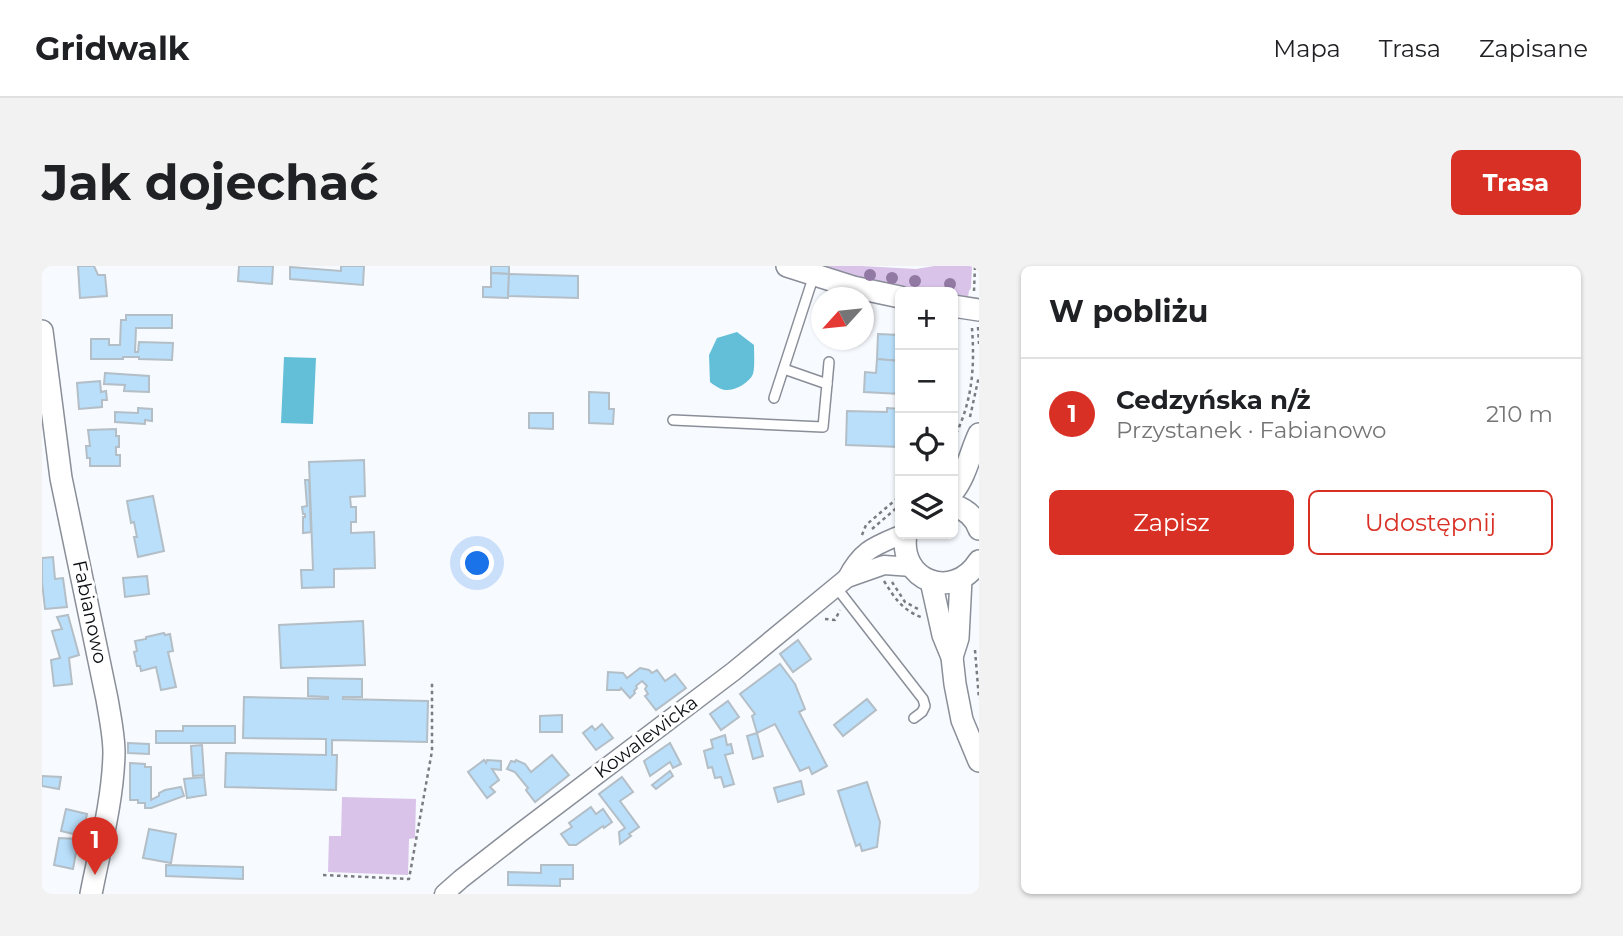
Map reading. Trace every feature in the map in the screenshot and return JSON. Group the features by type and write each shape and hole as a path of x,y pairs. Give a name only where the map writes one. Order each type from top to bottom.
{"street":[{"path":"787,266 853,287 895,296"},
{"path":"958,307 976,309"},
{"name":"Fabianowo","path":"42,331 46,402 103,674 113,736 110,790 91,894"},
{"path":"958,485 971,451 973,430"},
{"path":"958,507 968,512 979,529"},
{"name":"Kowalewicka","path":"444,894 734,671 842,582 854,564 873,546 895,537"},
{"path":"904,539 905,551 912,567 924,578 932,581 947,583 961,579 979,562"},
{"name":"Kowalewicka","path":"842,582 884,565 912,567"},
{"path":"952,657 958,638 961,579"},
{"path":"932,581 943,635 952,657 962,720 979,761"}],"lane":[{"path":"774,398 814,275"},
{"path":"674,420 823,427 829,362"},
{"path":"784,369 827,384"},
{"path":"842,582 923,699 925,706 914,718"}],"path":[{"path":"958,429 965,414 971,387 976,309 975,266"},
{"path":"978,324 979,344"},
{"path":"973,430 972,411 979,376"},
{"path":"861,540 866,525 895,500"},
{"path":"870,532 895,510"},
{"path":"880,575 899,604 928,619"},
{"path":"975,646 979,699"},
{"path":"323,875 409,879 432,751 432,681"}],"shaded area":[{"path":"817,266 916,269 972,266 968,297 958,297 958,287 895,288"},
{"path":"342,797 416,799 415,838 409,839 408,875 328,872 329,836 341,836"}],"water":[{"path":"737,332 754,345 754,371 741,386 725,390 710,382 709,355 717,338"},
{"path":"284,357 316,358 313,424 281,423"}],"building":[{"path":"78,266 94,266 98,275 105,275 107,296 80,298"},
{"path":"239,266 273,266 272,284 238,281"},
{"path":"341,266 364,266 363,285 290,279 290,267 341,271"},
{"path":"491,266 509,266 509,274 491,273"},
{"path":"491,273 509,274 508,298 483,297 483,287 491,287"},
{"path":"509,274 578,276 578,298 508,296"},
{"path":"126,315 172,315 172,328 136,328 135,352 138,352 139,342 173,343 172,360 139,357 91,359 91,339 109,339 109,345 120,345 121,320 126,320"},
{"path":"878,334 895,335 895,361 877,359"},
{"path":"877,359 895,361 895,394 864,392 865,372 876,373"},
{"path":"105,373 149,376 149,392 124,391 125,385 104,384"},
{"path":"100,381 101,392 106,391 107,400 102,400 102,407 79,409 77,383"},
{"path":"589,392 609,393 609,409 614,409 613,424 589,423"},
{"path":"138,408 152,409 152,421 145,420 145,424 115,422 115,412 138,413"},
{"path":"887,408 895,409 895,447 846,445 847,411 887,412"},
{"path":"529,413 553,413 553,429 529,428"},
{"path":"116,429 119,447 116,447 116,455 120,455 120,466 90,466 86,446 90,446 88,430"},
{"path":"364,460 365,496 350,497 351,507 356,507 356,522 351,522 351,533 374,532 375,568 334,569 334,587 302,588 301,570 313,570 309,462"},
{"path":"305,480 309,480 311,532 303,533 305,514 302,507 307,506"},
{"path":"153,496 164,551 138,557 134,537 137,537 127,501"},
{"path":"53,557 55,579 63,578 67,607 45,609 42,558"},
{"path":"147,576 149,594 125,597 123,578"},
{"path":"68,615 79,655 69,658 72,684 54,686 51,660 60,658 52,631 62,629 57,617"},
{"path":"363,621 365,665 281,668 279,625"},
{"path":"164,633 170,634 173,651 168,652 176,687 161,690 156,667 141,671 134,652 137,651 135,641"},
{"path":"798,640 811,659 793,672 780,654"},
{"path":"780,664 795,684 805,709 799,712 827,766 812,774 809,767 800,771 775,724 757,733 752,716 755,714 740,694"},
{"path":"640,668 652,673 657,670 665,681 675,674 686,688 656,710 645,696 648,694 645,689 647,686 642,681 630,698 621,688 607,690 608,672 623,673 627,678"},
{"path":"308,678 362,679 362,697 343,699 428,701 427,742 332,740 332,755 337,755 336,790 225,787 226,753 326,755 326,739 243,738 244,697 328,699 308,696"},
{"path":"867,699 876,710 843,736 834,725"},
{"path":"728,701 739,717 721,730 710,714"},
{"path":"562,715 562,732 540,732 540,716"},
{"path":"602,724 613,738 596,750 583,733 592,726 595,730"},
{"path":"183,726 235,726 235,743 156,743 156,731 183,731"},
{"path":"757,733 763,756 753,759 747,736"},
{"path":"725,735 727,745 731,744 733,753 725,755 734,784 724,787 721,777 715,778 712,767 708,768 704,751 713,748 711,740"},
{"path":"128,743 149,744 149,754 128,753"},
{"path":"670,743 681,764 673,768 670,762 650,776 644,761"},
{"path":"202,745 204,775 193,776 191,746"},
{"path":"552,755 569,775 535,802 515,772 507,769 511,761 516,760 525,764 531,772"},
{"path":"484,760 486,763 487,760 501,761 501,770 492,769 499,780 490,787 495,792 487,798 468,772"},
{"path":"130,763 151,767 151,800 165,790 181,787 184,796 151,808 145,808 145,803 138,803 138,800 130,800"},
{"path":"670,771 673,776 656,789 652,785"},
{"path":"42,776 61,777 59,789 42,786"},
{"path":"204,777 206,795 187,798 184,779"},
{"path":"622,777 633,792 620,801 639,827 620,844 619,832 625,828 599,794"},
{"path":"801,781 804,794 778,802 774,788"},
{"path":"867,782 880,822 877,847 862,851 860,844 856,846 838,791"},
{"path":"591,807 596,814 603,809 612,822 576,845 569,845 561,834 572,827 569,823"},
{"path":"66,809 87,814 82,836 61,831"},
{"path":"149,829 176,834 171,863 143,858"},
{"path":"59,838 77,839 73,869 54,865"},
{"path":"166,865 243,867 243,879 166,876"},
{"path":"541,865 573,865 573,879 560,879 560,886 508,885 508,872 541,873"}],"place":[{"name":"Cedzyńska n/ż","path":"95,875"}]}
